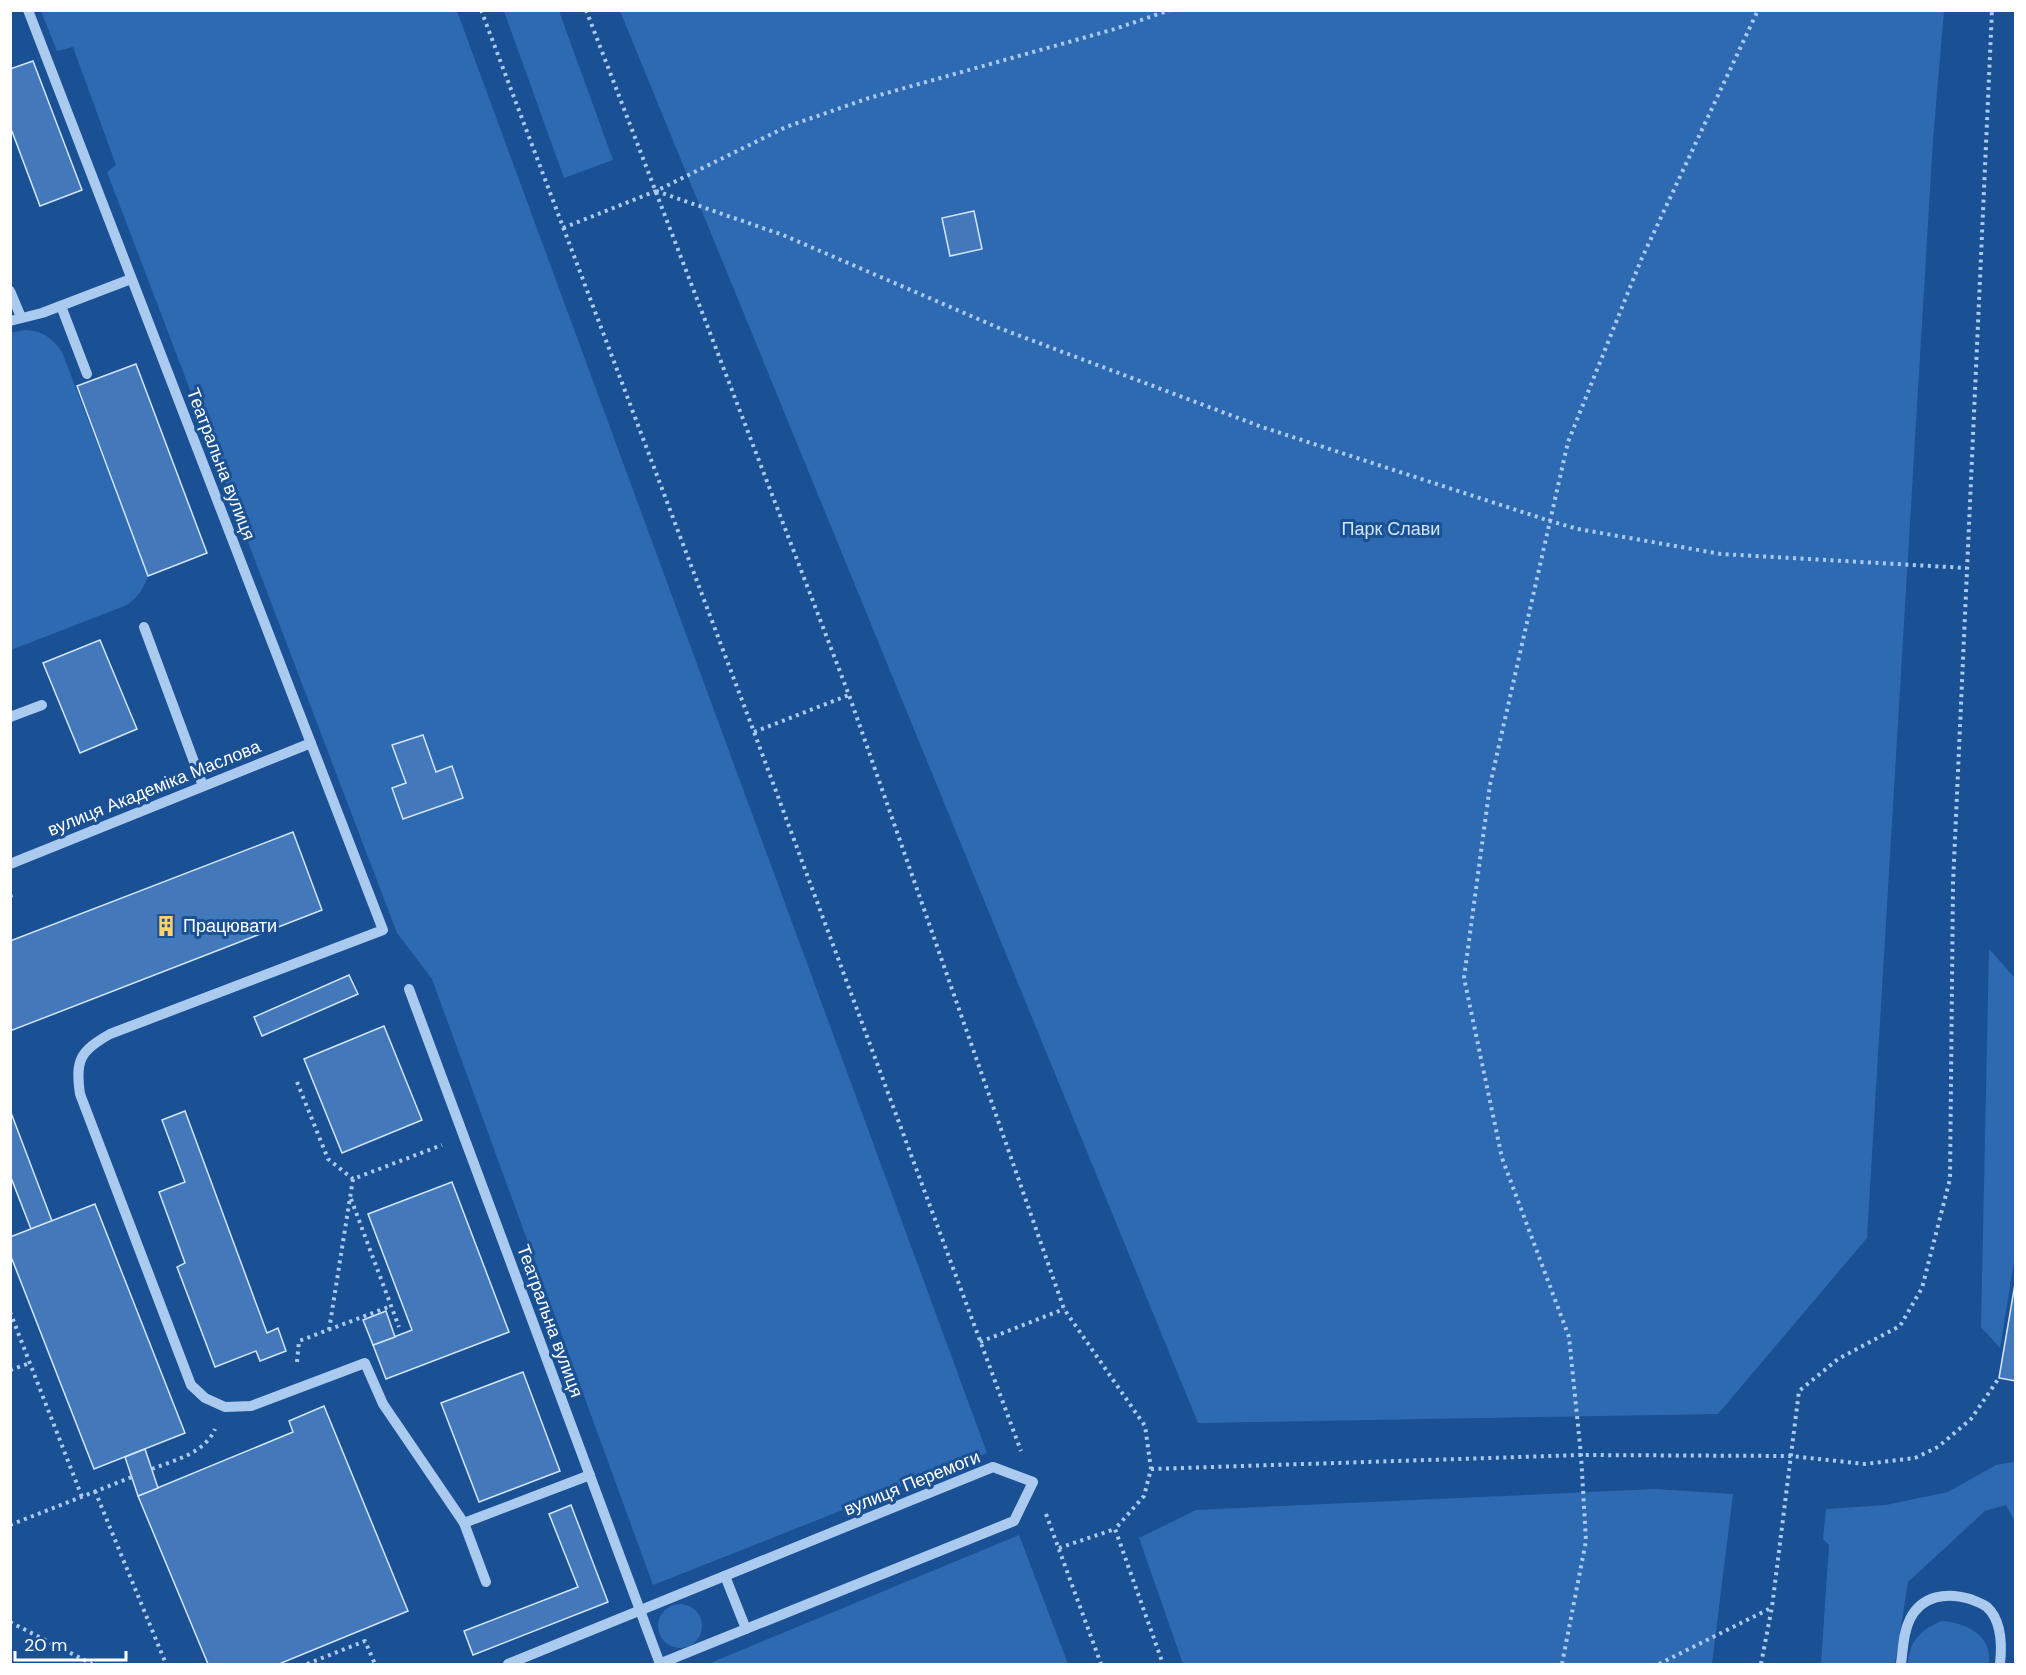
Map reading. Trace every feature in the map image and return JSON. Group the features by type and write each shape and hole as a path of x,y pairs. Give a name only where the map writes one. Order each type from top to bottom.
{"street":[{"name":"Театральна вулиця","path":"28,10 383,930 110,1034 93,1043 82,1056 77,1074 80,1094 191,1385 206,1398 225,1407"},
{"path":"10,291 16,319 42,313 131,279"},
{"path":"61,306 87,374"},
{"path":"144,627 203,786"},
{"path":"10,717 42,705"},
{"name":"вулиця Академіка Маслова","path":"10,864 310,744"},
{"name":"Театральна вулиця","path":"409,989 660,1664"},
{"path":"225,1407 250,1406 365,1363 383,1404 464,1523 486,1582"},
{"name":"вулиця Перемоги","path":"508,1665 993,1467 1033,1482"},
{"path":"464,1523 590,1475"},
{"path":"660,1664 1014,1521 1033,1482"},
{"path":"725,1576 746,1629"},
{"path":"1901,1665 1910,1618 1931,1598 1945,1595 1962,1597 1987,1607 1996,1622 2000,1636 2000,1665"}],"path":[{"path":"481,10 754,732 1101,1665"},
{"path":"586,10 849,695 1064,1309 1145,1425 1151,1468 1144,1496 1115,1529 1059,1548"},
{"path":"563,228 656,191 786,128 869,98 1115,29 1170,10"},
{"path":"1562,1665 1586,1542 1581,1455 1569,1337 1502,1158 1464,978 1490,785 1568,442 1633,282 1758,10"},
{"path":"1761,1665 1772,1607 1799,1391 1838,1359 1900,1326 1922,1288 1950,1179 1953,884 1992,10"},
{"path":"656,191 783,235 999,328 1262,427 1550,521 1578,529 1721,554 1966,568"},
{"path":"754,732 849,695"},
{"path":"10,895 13,900 10,901"},
{"path":"297,1082 328,1159 353,1179"},
{"path":"353,1179 464,1136"},
{"path":"329,1330 353,1179"},
{"path":"351,1196 399,1327"},
{"path":"295,1390 299,1341 391,1306"},
{"path":"980,1342 1064,1309"},
{"path":"10,1312 82,1497"},
{"path":"10,1370 30,1363"},
{"path":"1151,1468 1581,1455 1791,1456 1865,1464 1914,1458 1938,1447 1971,1419 1999,1378"},
{"path":"152,1469 192,1453 212,1438 225,1407"},
{"path":"10,1525 132,1477"},
{"path":"95,1491 166,1665"},
{"path":"1115,1529 1163,1665"},
{"path":"1659,1665 1772,1607"},
{"path":"10,1622 92,1665"},
{"path":"307,1665 365,1641 375,1665"}],"green space":[{"path":"41,11 457,11 987,1453 653,1585 432,979 397,933 107,172 116,165 73,47 57,51"},
{"path":"504,11 559,11 613,160 564,178"},
{"name":"Парк Слави","path":"620,11 1944,11 1933,140 1867,1238 1718,1414 1198,1423"},
{"path":"25,330 46,336 62,352 148,576 140,592 127,605 11,650 10,333"},
{"path":"1989,949 2016,979 2015,1255 2000,1348 1981,1327"},
{"path":"2015,1460 2015,1522 2006,1505 1985,1511 1908,1582 1895,1664 1821,1664 1829,1545 1823,1539 1826,1509 1886,1505 1948,1492 1996,1465"},
{"path":"1655,1489 1733,1494 1712,1664 1183,1664 1139,1538 1196,1510"},
{"path":"1019,1535 1068,1664 708,1664"},
{"path":"680,1604 695,1611 702,1626 695,1641 680,1648 665,1641 658,1626 665,1611"},
{"path":"1942,1621 1960,1624 1976,1632 1986,1645 1989,1664 1908,1664 1914,1642 1922,1632"}],"building":[{"path":"33,61 82,190 40,206 10,126 10,69"},
{"path":"974,211 982,249 950,256 942,218"},
{"path":"136,364 207,553 148,576 77,386"},
{"path":"100,640 137,729 80,753 43,663"},
{"path":"423,735 436,772 452,766 463,798 403,819 392,788 406,783 392,745"},
{"name":"Працювати","path":"293,832 322,910 10,1031 10,941"},
{"path":"349,975 358,994 262,1036 254,1017"},
{"path":"384,1026 422,1120 342,1153 304,1059"},
{"path":"10,1110 52,1221 31,1229 10,1175"},
{"path":"185,1111 267,1333 278,1328 286,1351 260,1361 256,1351 215,1367 177,1267 185,1263 159,1192 185,1182 162,1120"},
{"path":"452,1182 509,1332 386,1379 373,1345 412,1330 368,1214"},
{"path":"95,1204 185,1433 94,1469 10,1254 10,1237"},
{"path":"2016,1278 2016,1381 1999,1378"},
{"path":"386,1311 395,1337 373,1345 363,1320"},
{"path":"523,1372 560,1471 479,1502 441,1403"},
{"path":"324,1406 408,1611 279,1664 208,1664 138,1496 293,1432 289,1421"},
{"path":"145,1449 158,1488 138,1496 125,1457"},
{"path":"571,1505 608,1602 473,1655 464,1631 578,1587 549,1514"}],"place":[{"name":"Працювати","path":"166,926"}]}
